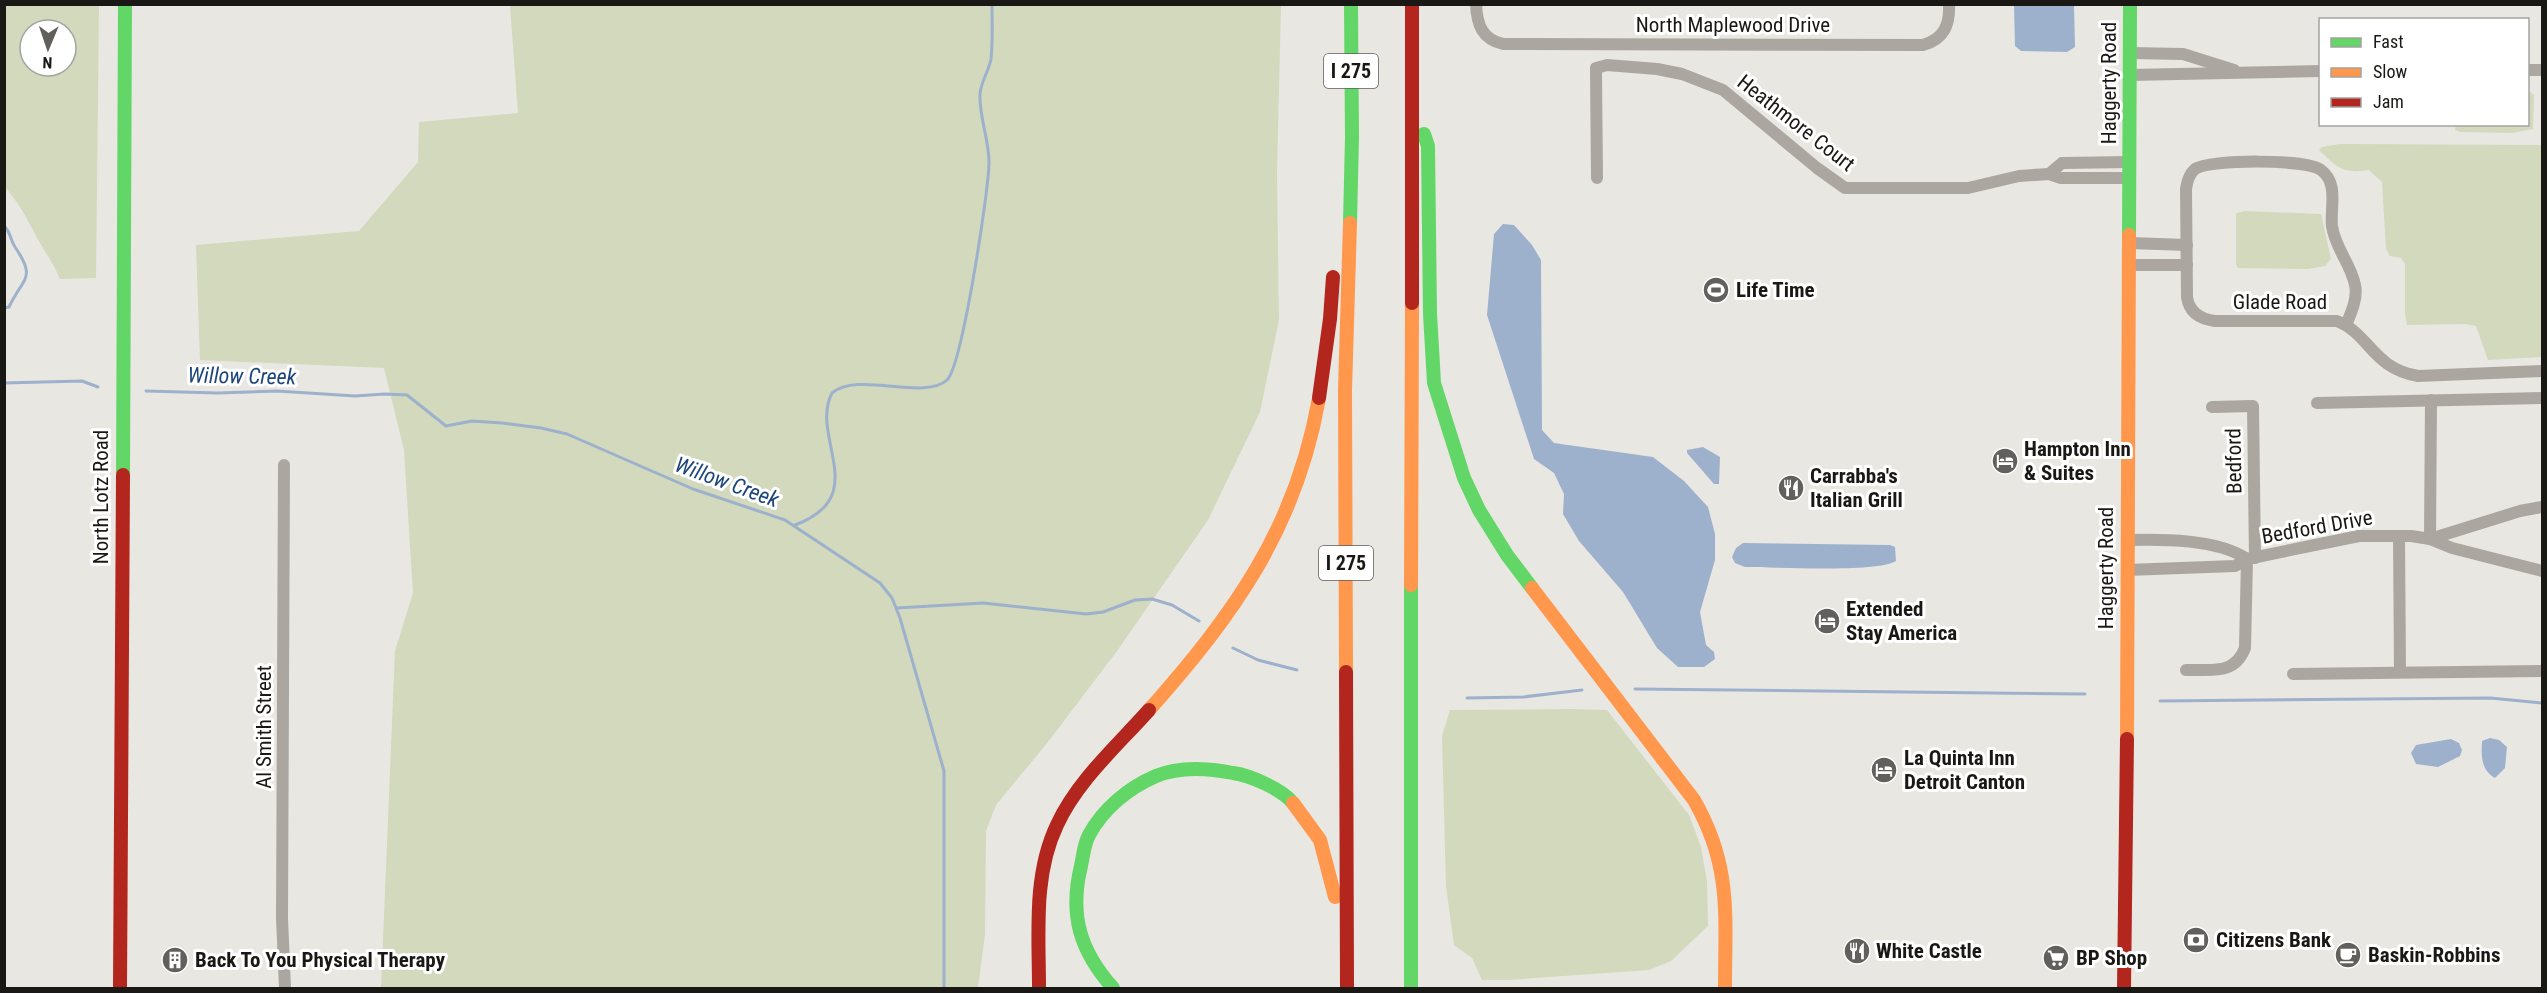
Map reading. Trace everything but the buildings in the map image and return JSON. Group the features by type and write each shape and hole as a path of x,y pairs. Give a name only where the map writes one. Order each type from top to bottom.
{"main road":[{"name":"North Lotz Road","path":"120,988 125,4"},
{"name":"I 275","path":"1347,986 1345,390 1352,137 1351,4"},
{"path":"1411,988 1412,4"},
{"name":"Haggerty Road","path":"2124,988 2124,876 2127,822 2130,4"},
{"path":"1413,105 1428,146 1430,314 1434,383 1452,445 1464,478 1493,534 1694,800 1706,820 1714,841 1723,885 1725,988"},
{"path":"1336,220 1338,176 1352,137"},
{"path":"1039,988 1040,882 1045,855 1058,821 1086,782 1216,633 1240,598 1282,521 1309,444 1321,389 1332,302 1334,262"},
{"path":"1113,988 1096,968 1086,950 1076,915 1075,881 1085,845 1105,812 1133,788 1168,771 1199,766 1237,771 1263,781 1294,803 1318,832 1332,867 1338,959 1347,986"}],"street":[{"name":"North Maplewood Drive","path":"1476,4 1479,26 1489,39 1503,44 1923,45 1936,40 1946,30 1950,18 1949,4"},
{"path":"2130,52 2183,54 2238,71"},
{"name":"Heathmore Court","path":"1597,178 1596,68 1607,65 1657,69 1682,74 1723,90 1817,168 1845,188 1968,188 2019,176 2049,174 2061,178 2130,178"},
{"path":"2130,75 2319,71"},
{"name":"Heathmore Court","path":"2049,174 2062,163 2130,162"},
{"name":"Glade Road","path":"2346,325 2354,305 2356,287 2350,269 2334,238 2330,180 2322,170 2311,164 2211,163 2194,170 2187,181 2186,189 2187,302 2194,313 2203,319 2337,321 2346,325 2384,363 2407,374 2435,377 2542,371"},
{"path":"2129,243 2187,245"},
{"path":"2129,265 2187,265"},
{"path":"2317,402 2542,398"},
{"path":"2430,539 2431,400"},
{"name":"Bedford","path":"2186,670 2227,669 2242,656 2245,648 2251,559 2253,406 2212,407"},
{"name":"Al Smith Street","path":"285,465 283,483 282,918 285,988"},
{"name":"Bedford Drive","path":"2430,539 2520,511 2542,507"},
{"name":"Bedford Drive","path":"2127,570 2235,566 2251,559 2359,536 2399,536 2430,539 2452,548 2542,571"},
{"path":"2399,536 2400,672"},
{"name":"Bedford Drive","path":"2127,540 2181,541 2235,551 2251,559"},
{"path":"2293,674 2542,670"}],"green space":[{"path":"4,5 99,5 96,278 60,279 14,198 5,187"},
{"path":"502,5 1281,5 1277,174 1279,320 1260,412 1208,520 1117,651 1048,742 996,805 986,831 985,934 978,988 381,988 395,651 413,593 404,450 384,368 200,360 196,245 359,231 418,162 419,122 518,113 510,6"},
{"path":"2529,91 2534,95 2533,129 2512,133 2455,130 2456,126 2529,126"},
{"path":"2339,144 2542,145 2542,357 2488,360 2476,326 2465,324 2407,325 2405,264 2401,258 2390,256 2386,249 2382,182 2369,170 2352,171 2341,168 2319,150 2322,147"},
{"path":"2245,211 2321,214 2331,259 2325,266 2308,269 2238,268 2236,264 2236,213"},
{"path":"1450,710 1607,710 1689,815 1701,847 1707,882 1708,926 1671,961 1649,970 1482,980 1472,958 1454,945 1446,886 1442,736"}],"water":[{"path":"2014,5 2074,5 2075,47 2067,52 2021,51 2015,46"},
{"path":"1503,224 1514,225 1532,245 1541,260 1542,430 1554,443 1653,457 1684,481 1708,507 1715,534 1715,560 1700,612 1706,645 1714,652 1715,659 1704,667 1678,667 1657,648 1623,592 1579,541 1563,514 1564,494 1554,473 1534,459 1487,315 1494,234"},
{"path":"1703,447 1720,457 1719,484 1714,484 1687,453 1687,450"},
{"path":"1743,543 1890,545 1895,547 1896,561 1885,565 1847,568 1745,567 1735,563 1732,557 1736,548"},
{"path":"2490,738 2499,740 2507,747 2505,768 2495,778 2484,767 2482,757 2482,741"},
{"path":"2451,739 2459,743 2462,750 2460,756 2438,767 2416,764 2411,753 2416,745"}],"waterway":[{"path":"795,525 818,513 830,498 835,482 827,428 827,410 832,393 843,387 858,385 907,388 937,386 947,380 953,368 974,276 988,179 989,153 980,94 991,59 992,4"},
{"path":"4,226 22,258 26,272 26,278 9,307 4,308"},
{"name":"Willow Creek","path":"4,383 82,381 98,387"},
{"name":"Willow Creek","path":"146,391 218,393 277,391 355,396 407,395 446,426 472,421 541,428 567,434 693,489 785,520 880,583 892,598 900,618 944,771 944,988"},
{"path":"897,608 983,603 1086,614 1103,612 1135,600 1152,599 1172,605 1199,621"},
{"path":"1233,648 1258,660 1297,670"},
{"path":"1635,689 2085,694"},
{"path":"1467,698 1523,697 1582,690"},
{"path":"2160,701 2490,698 2542,703"}],"traffic: fast":[{"path":"123,475 125,4"},
{"path":"1350,223 1351,4"},
{"path":"2129,235 2130,4"},
{"path":"1424,134 1428,146 1430,314 1434,383 1464,478 1479,510 1507,555 1532,588"},
{"path":"1411,585 1411,988"},
{"path":"1113,988 1092,960 1085,946 1077,916 1078,884 1086,842 1101,816 1126,793 1156,776 1194,769 1240,774 1273,788 1293,803"}],"traffic: slow":[{"path":"1346,672 1345,390 1350,223"},
{"path":"2127,739 2129,235"},
{"path":"1411,585 1412,303"},
{"path":"1149,710 1234,604 1278,529 1295,489 1309,445 1319,398"},
{"path":"1532,588 1694,800 1706,824 1721,869 1724,891 1725,988"},
{"path":"1293,803 1320,840 1335,897"}],"traffic: jam":[{"path":"1412,4 1412,303"},
{"path":"1319,398 1330,319 1333,277"},
{"path":"120,988 123,475"},
{"path":"1346,672 1347,988"},
{"path":"1039,988 1039,905 1049,844 1065,809 1086,779 1149,710"},
{"path":"2124,988 2127,739"}],"place":[{"name":"Life Time","path":"1716,290"},
{"name":"Hampton Inn & Suites","path":"2005,461"},
{"name":"Carrabba's Italian Grill","path":"1791,488"},
{"name":"Extended Stay America","path":"1827,621"},
{"name":"La Quinta Inn Detroit Canton","path":"1884,770"},
{"name":"Citizens Bank","path":"2196,940"},
{"name":"White Castle","path":"1857,951"},
{"name":"Baskin-Robbins","path":"2348,955"},
{"name":"BP Shop","path":"2056,958"},
{"name":"Back To You Physical Therapy","path":"175,960"}]}
